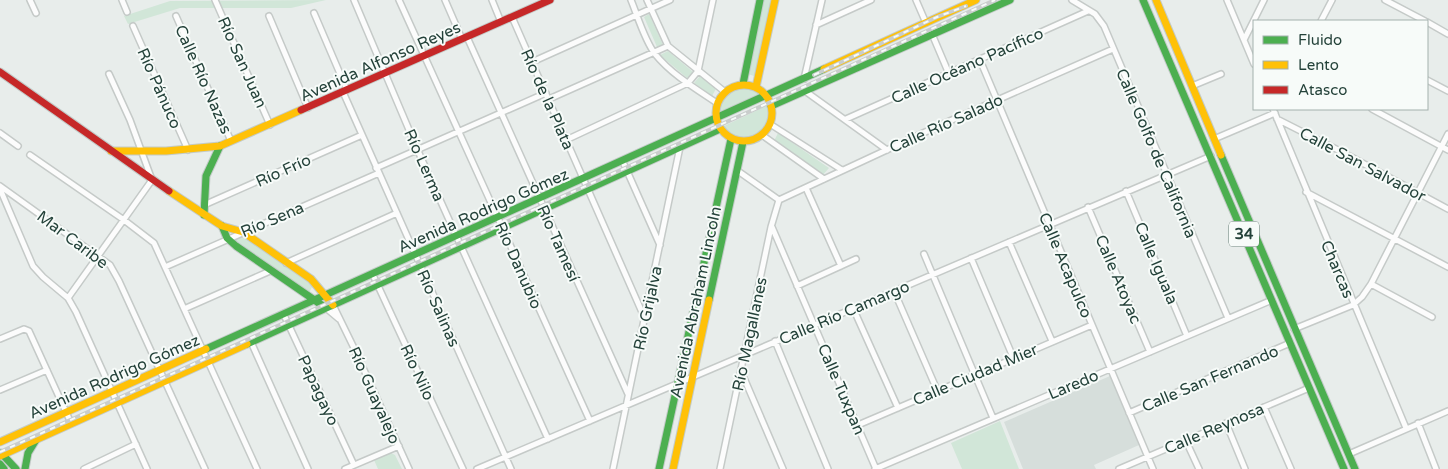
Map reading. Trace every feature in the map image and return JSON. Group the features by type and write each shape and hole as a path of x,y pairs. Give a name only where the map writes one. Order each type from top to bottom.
{"main road":[{"name":"Avenida Alfonso Reyes","path":"111,151 188,150 220,146 501,22 538,2 550,0"},
{"path":"743,84 760,0"},
{"path":"756,87 775,0"},
{"name":"Avenida Rodrigo Gómez","path":"0,442 540,200 976,0"},
{"path":"771,106 1010,0"},
{"name":"34","path":"1143,0 1344,469"},
{"name":"34","path":"1156,0 1355,469"},
{"path":"0,72 204,215 222,226 243,232 311,279 326,296 329,307"},
{"path":"743,84 756,87 766,96 771,106 770,124 762,135 750,141 744,142 731,139 720,129 716,120 717,103 724,92 736,85 743,84"},
{"name":"Avenida Rodrigo Gómez","path":"1,454 165,382 720,129"},
{"path":"660,469 731,139"},
{"name":"Avenida Abraham Lincoln","path":"672,469 744,142"},
{"path":"204,215 206,176 220,146"},
{"path":"222,226 227,238 270,271 315,301 329,307"},
{"path":"0,436 17,435"},
{"path":"25,469 28,453 36,439"},
{"path":"1,454 16,469"},
{"path":"0,464 4,469"}],"street":[{"path":"30,0 36,13"},
{"path":"122,0 127,12"},
{"name":"Río San Juan","path":"216,0 270,125"},
{"name":"Río Lerma","path":"354,0 418,150 548,439"},
{"name":"Río Danubio","path":"399,0 590,421"},
{"name":"Río Tamesí","path":"445,0 501,113 628,394"},
{"path":"492,0 501,22"},
{"path":"631,0 654,52 667,66 717,103"},
{"path":"647,0 668,46 724,92"},
{"path":"532,62 670,0"},
{"path":"566,140 688,82 698,71 714,0"},
{"path":"804,79 822,0"},
{"path":"816,25 871,0"},
{"path":"916,0 926,23"},
{"name":"Calle Golfo de California","path":"1072,0 1099,18 1228,318"},
{"path":"1227,0 1253,62"},
{"path":"1254,20 1264,0"},
{"path":"1322,20 1332,0"},
{"path":"1384,0 1422,20"},
{"name":"Calle Océano Pacífico","path":"846,119 1088,11"},
{"name":"Río Salinas","path":"314,13 377,170 511,469"},
{"name":"Calle Río Nazas","path":"176,16 231,141"},
{"path":"269,16 308,108"},
{"name":"Río de la Plata","path":"512,17 645,319"},
{"path":"1244,40 1253,22"},
{"path":"1428,23 1448,34"},
{"name":"Río Pánuco","path":"133,26 188,150"},
{"path":"932,34 949,74"},
{"path":"549,99 668,46"},
{"name":"Calle Río Salado","path":"779,200 1113,49"},
{"name":"Calle Acapulco","path":"980,60 1154,469"},
{"path":"68,298 152,180 109,74"},
{"path":"1192,86 1220,74"},
{"path":"1428,81 1448,92"},
{"path":"805,91 887,150"},
{"name":"Río Sena","path":"165,267 546,93"},
{"path":"1374,110 1448,150"},
{"path":"1214,139 1274,111"},
{"name":"Charcas","path":"1274,111 1353,305 1406,428"},
{"name":"Calle San Salvador","path":"1277,119 1448,210"},
{"path":"770,124 842,170"},
{"path":"0,133 18,146"},
{"path":"1294,329 1353,305 1362,297 1371,284 1448,134"},
{"name":"Río Frío","path":"204,205 362,135"},
{"path":"762,135 824,179"},
{"name":"Río Grijalva","path":"613,469 680,147"},
{"path":"30,155 154,243 257,469"},
{"name":"Calle Río Camargo","path":"477,469 1211,156"},
{"path":"623,162 661,245"},
{"path":"738,171 779,200"},
{"path":"0,187 33,266 68,298 81,321 147,469"},
{"name":"Mar Caribe","path":"0,187 110,265 205,469"},
{"path":"806,188 841,266"},
{"name":"Calle Iguala","path":"1126,191 1187,336"},
{"path":"1306,191 1448,267"},
{"name":"Río Magallanes","path":"720,469 771,227 779,200"},
{"name":"Calle Atoyac","path":"1088,207 1150,352"},
{"path":"286,263 397,213"},
{"name":"Calle Tuxpan","path":"771,227 815,324 876,469"},
{"path":"1009,242 1052,341"},
{"path":"924,254 993,418"},
{"path":"971,258 1013,358"},
{"path":"797,286 856,259"},
{"path":"184,309 270,271"},
{"name":"Río Nilo","path":"373,275 463,469"},
{"path":"1371,284 1432,316"},
{"path":"894,291 937,390"},
{"name":"Laredo","path":"876,469 1272,300"},
{"name":"Río Guayalejo","path":"329,307 341,321 409,469"},
{"path":"853,308 898,408"},
{"name":"Papagayo","path":"284,315 354,465"},
{"name":"Calle Ciudad Mier","path":"858,425 1092,325"},
{"path":"0,339 27,329 29,331 71,423"},
{"path":"776,341 828,469"},
{"path":"251,342 308,469"},
{"name":"Calle San Fernando","path":"1130,412 1290,343"},
{"path":"0,390 47,370"},
{"path":"741,371 783,469"},
{"name":"Calle Reynosa","path":"1118,469 1309,388"},
{"path":"1264,407 1291,469"},
{"path":"1349,454 1448,411"},
{"path":"1226,424 1245,469"},
{"path":"1418,424 1436,469"},
{"path":"1186,441 1199,469"},
{"path":"84,469 136,444"},
{"path":"346,469 398,446"}],"shaded area":[{"path":"1110,376 1139,445 1094,465 1096,469 1023,469 1004,422"}],"green space":[{"path":"326,0 291,8 180,8 128,24 124,16 170,1"},
{"path":"764,0 774,0 757,77 748,74"},
{"path":"649,14 663,45 657,47 644,17"},
{"path":"668,51 693,72 687,78 660,55"},
{"path":"700,76 717,87 712,96 694,83"},
{"path":"745,87 754,89 762,95 719,115 720,104 725,95 734,89"},
{"path":"768,105 766,123 756,135 744,138 738,137 727,132 722,127"},
{"path":"778,133 829,168 822,176 773,143"},
{"path":"243,236 313,285 309,293 232,240"},
{"path":"1000,421 1019,469 962,469 951,443"},
{"path":"391,453 395,455 402,469 378,469 374,460"}],"railway":[{"path":"0,452 995,0"},
{"path":"814,75 937,17 966,6"}],"traffic: fast":[{"path":"743,84 760,0"},
{"path":"771,106 1010,0"},
{"path":"1143,0 1344,469"},
{"path":"206,349 824,69"},
{"path":"247,344 720,129"},
{"path":"659,469 731,139"},
{"path":"709,300 743,142"},
{"path":"204,215 206,176 220,146"},
{"path":"1221,155 1355,469"},
{"path":"222,226 227,238 236,246 326,308"},
{"path":"25,469 28,453 36,440"},
{"path":"1,453 16,469"},
{"path":"0,464 4,469"}],"traffic: slow":[{"path":"756,87 775,0"},
{"path":"824,69 976,0"},
{"path":"1156,0 1221,155"},
{"path":"738,85 750,85 760,89 768,97 772,113 768,129 760,137 750,141 738,141 728,137 720,129 716,119 716,107 720,97 728,89 738,85"},
{"path":"111,151 166,151 220,146 301,110"},
{"path":"169,191 222,226 243,232 311,279 333,305"},
{"path":"673,469 709,300"},
{"path":"0,456 247,344"},
{"path":"0,442 206,349"}],"traffic: jam":[{"path":"301,110 550,0"},
{"path":"0,72 169,191"}]}
